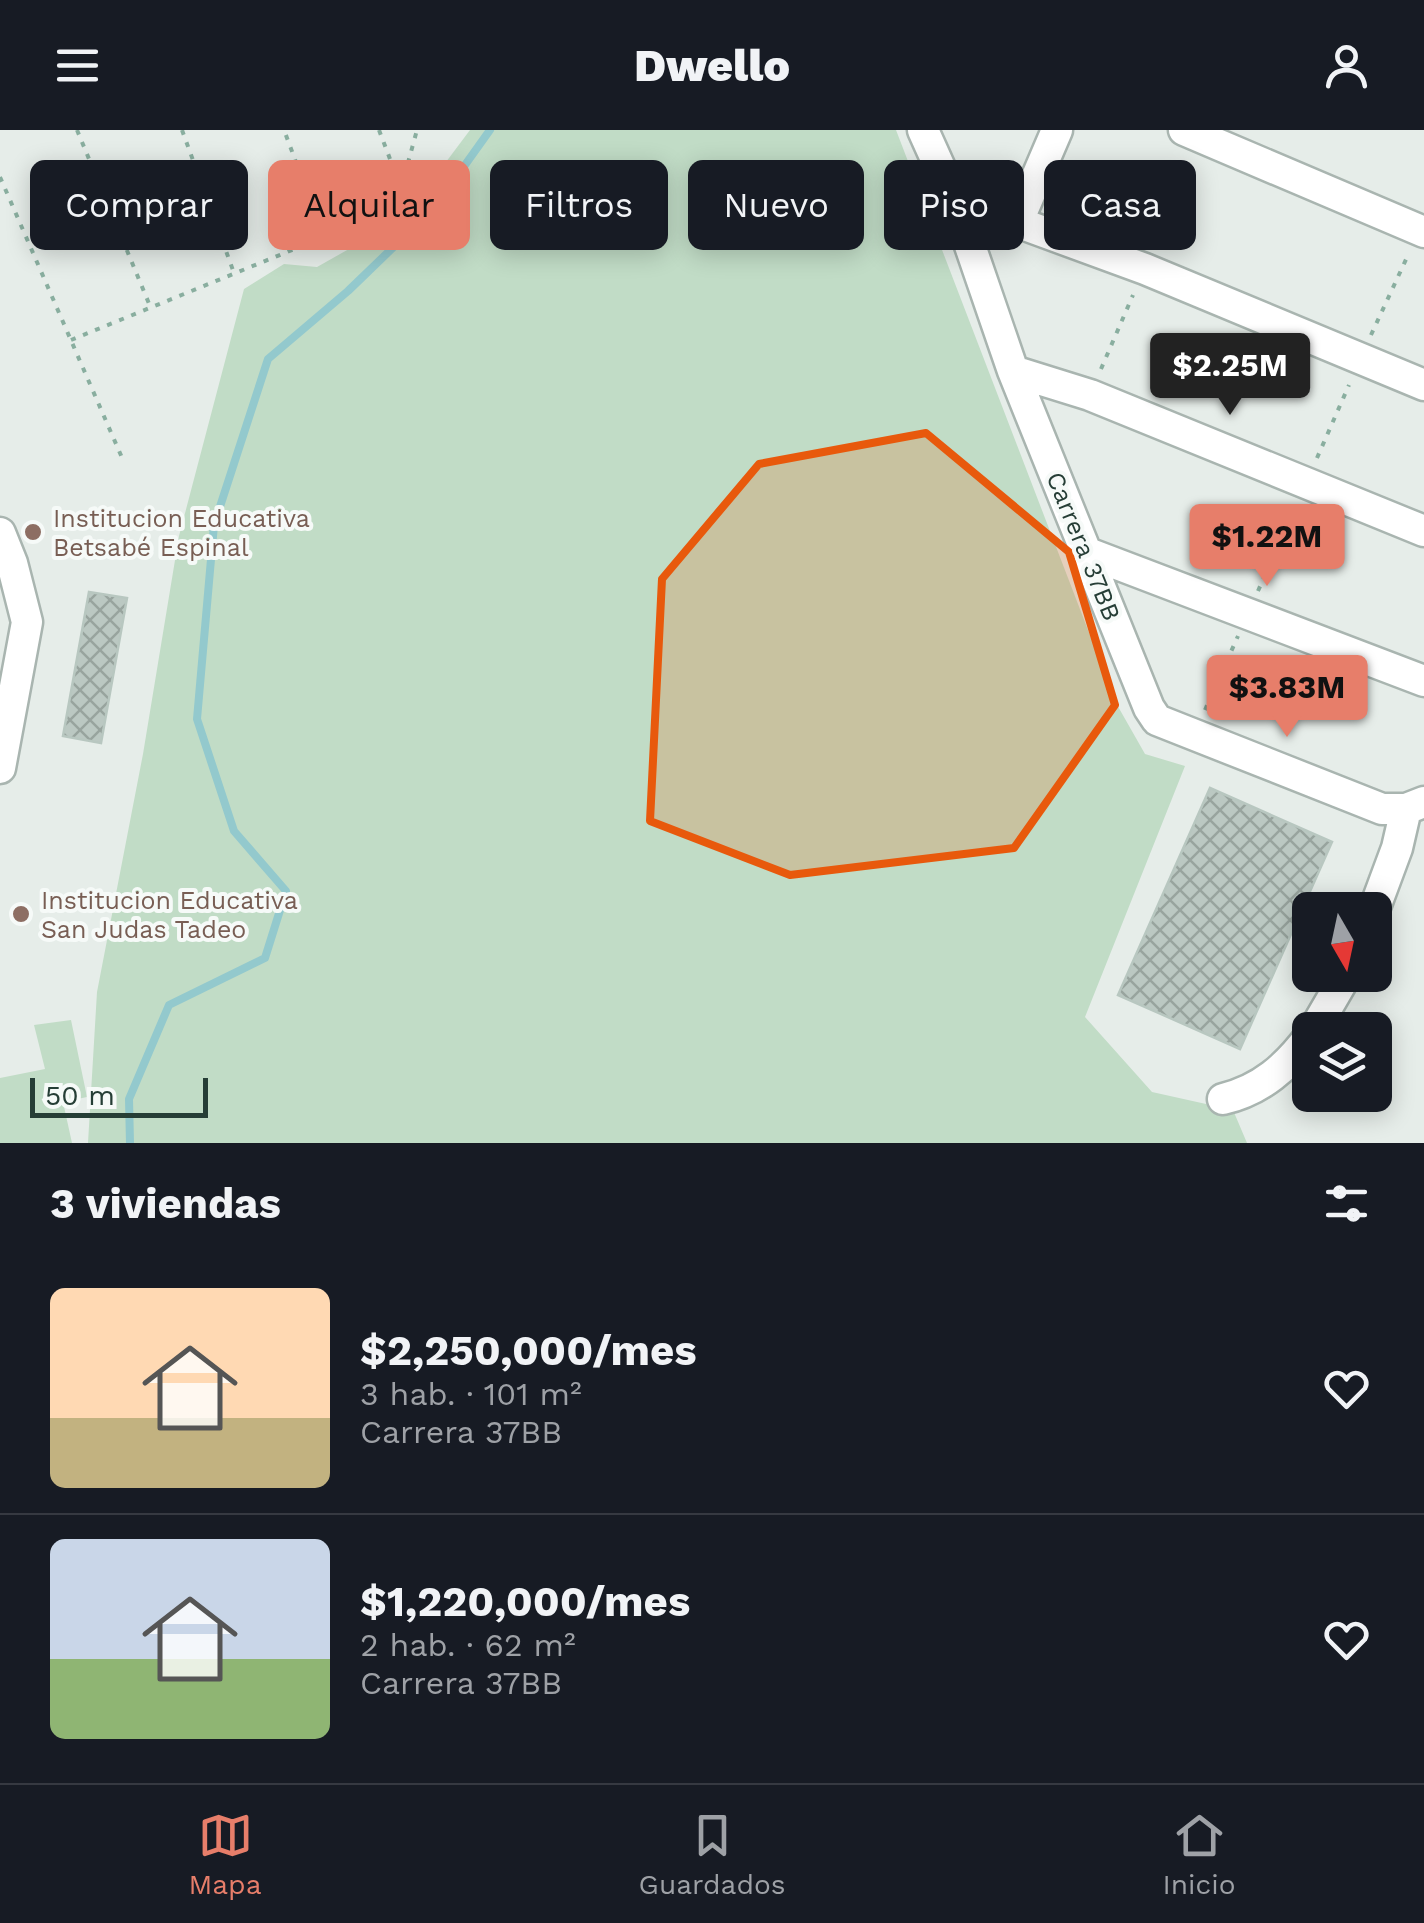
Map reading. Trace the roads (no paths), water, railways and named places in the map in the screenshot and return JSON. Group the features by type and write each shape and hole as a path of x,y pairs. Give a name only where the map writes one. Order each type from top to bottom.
{"street":[{"name":"Carrera 37BB","path":"923,130 936,160"},
{"path":"1024,207 1057,130"},
{"path":"1184,130 1424,232"},
{"path":"1024,223 1424,385"},
{"name":"Carrera 37BB","path":"971,250 1013,371 1157,720 1382,809 1415,805"},
{"path":"1013,371 1090,395 1424,531"},
{"path":"0,533 27,622 0,768"},
{"path":"1088,553 1424,681"},
{"path":"1381,892 1415,805"},
{"path":"1222,1099 1258,1087 1292,1056"}],"waterway":[{"path":"130,1143 129,1099 169,1005 265,958 286,891 234,831 197,719 214,525 268,359 348,291 435,207 490,130"}],"place":[{"name":"Institucion Educativa Betsabé Espinal","path":"33,532"},
{"name":"Institucion Educativa San Judas Tadeo","path":"21,914"}]}
